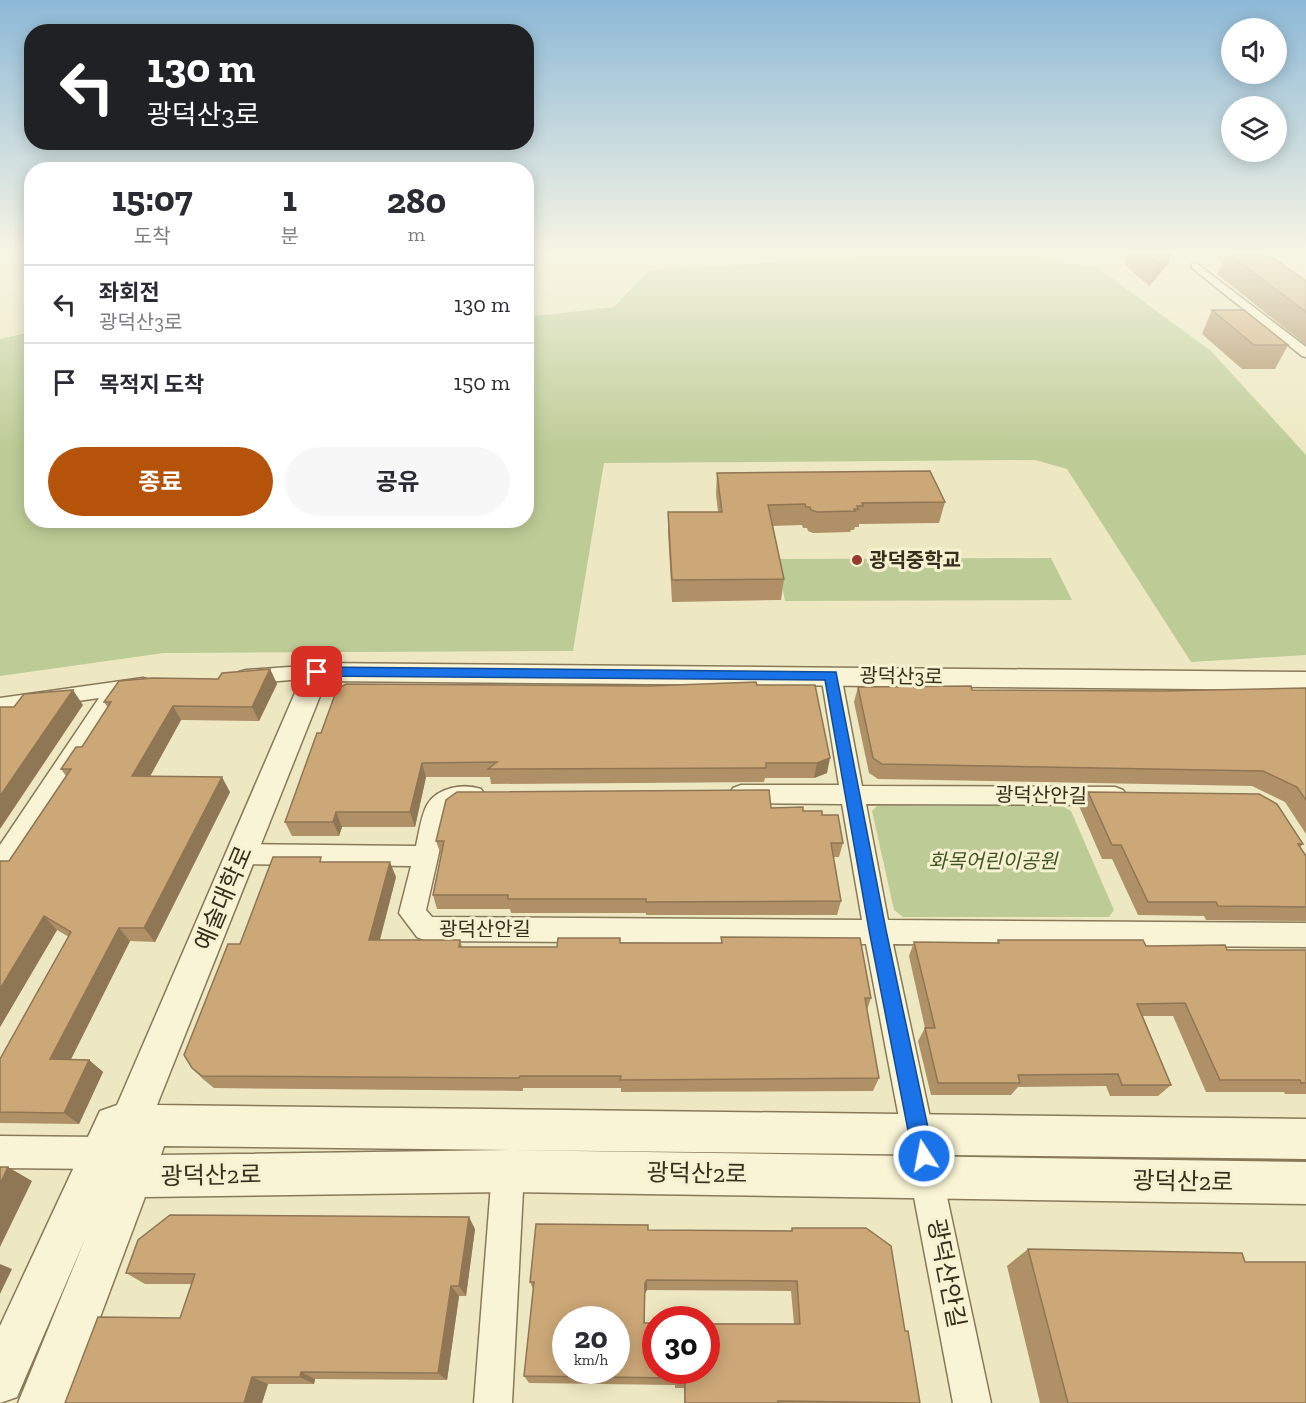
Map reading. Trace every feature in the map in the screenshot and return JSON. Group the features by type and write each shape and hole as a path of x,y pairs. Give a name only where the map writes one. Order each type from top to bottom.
{"street":[{"path":"1262,318 1306,353"},
{"path":"223,679 317,672"},
{"name":"광덕산3로","path":"317,672 1306,681"},
{"name":"예술대학로","path":"0,1380 120,1147 317,672"},
{"name":"광덕산안길","path":"831,675 877,930 972,1403"},
{"path":"0,705 117,687 164,683"},
{"path":"0,866 117,687"},
{"name":"광덕산안길","path":"724,794 1135,796"},
{"name":"광덕산안길","path":"491,795 456,795 437,807 412,913 426,928 1306,935"},
{"path":"242,854 425,856"},
{"name":"광덕산2로","path":"120,1147 920,1135 1306,1139"},
{"path":"0,1152 120,1147"},
{"name":"예술대학로","path":"43,1403 120,1147"},
{"name":"광덕산2로","path":"120,1147 508,1170 1306,1183"},
{"path":"493,1403 508,1170"}],"green space":[{"path":"534,318 1167,318 1211,351 1306,455 1306,655 1191,662 1067,469 1035,460 604,463 573,651 164,653 0,676 0,339 24,334 24,528 534,528"},
{"path":"1051,558 1072,600 785,601 777,559"},
{"name":"화목어린이공원","path":"877,806 1062,806 1071,811 1114,910 1109,917 903,917 894,910 872,811"}],"building":[{"path":"1222,318 1255,318 1288,345 1254,345"},
{"path":"930,471 945,502 862,503 863,506 857,506 858,509 854,509 855,511 817,512 806,507 805,504 768,505 784,579 672,580 668,512 722,512 717,473"},
{"path":"270,669 252,707 173,706 132,776 222,777 144,928 119,928 50,1059 89,1060 64,1113 0,1112 0,1059 71,932 44,916 0,989 0,861 9,861 71,769 61,769 76,747 82,747 111,702 104,702 119,681 152,678 218,679 222,673"},
{"path":"756,682 757,685 815,685 830,758 817,763 766,763 766,768 488,769 497,762 422,763 410,812 336,812 333,822 285,822 317,733 321,733 337,689 346,684 649,686"},
{"path":"971,686 972,690 1161,691 1306,688 1306,800 1297,787 1263,771 882,764 873,758 858,687"},
{"path":"73,690 0,796 0,707 14,707 24,694"},
{"path":"769,790 771,808 803,807 803,811 822,811 822,815 838,815 843,843 831,843 841,901 646,902 646,899 508,899 508,895 433,895 444,841 436,841 446,800 457,792"},
{"path":"1088,792 1259,794 1277,804 1303,844 1298,844 1306,856 1306,907 1218,906 1216,902 1148,902 1121,845 1112,845"},
{"path":"273,857 321,857 320,862 390,862 369,940 460,940 459,947 557,947 558,938 620,938 620,943 722,943 721,937 860,938 871,998 865,998 879,1078 620,1080 621,1076 520,1076 519,1078 202,1076 192,1068 184,1055 228,944 240,944"},
{"path":"998,940 1143,940 1146,946 1225,945 1227,950 1306,950 1306,1083 1301,1083 1300,1080 1220,1080 1185,1003 1137,1004 1171,1085 1122,1085 1118,1074 1018,1075 1020,1083 938,1083 925,1028 935,1028 914,942 999,943"},
{"path":"0,1167 8,1167 0,1184"},
{"path":"170,1215 469,1217 459,1286 451,1286 438,1373 301,1372 300,1377 252,1377 244,1403 65,1403 98,1317 180,1318 195,1274 126,1273 138,1240"},
{"path":"536,1224 648,1225 648,1230 792,1231 792,1228 866,1228 891,1246 920,1403 778,1401 778,1403 685,1403 685,1384 720,1384 720,1324 800,1324 797,1281 647,1280 644,1306 642,1306 642,1378 630,1377 630,1306 552,1306 552,1376 524,1376 534,1282 530,1282"},
{"path":"1028,1249 1242,1253 1245,1262 1306,1262 1306,1403 1068,1403"}],"place":[{"name":"광덕중학교","path":"857,560"}],"route":[{"path":"317,672 831,675 877,930 924,1156"}]}
